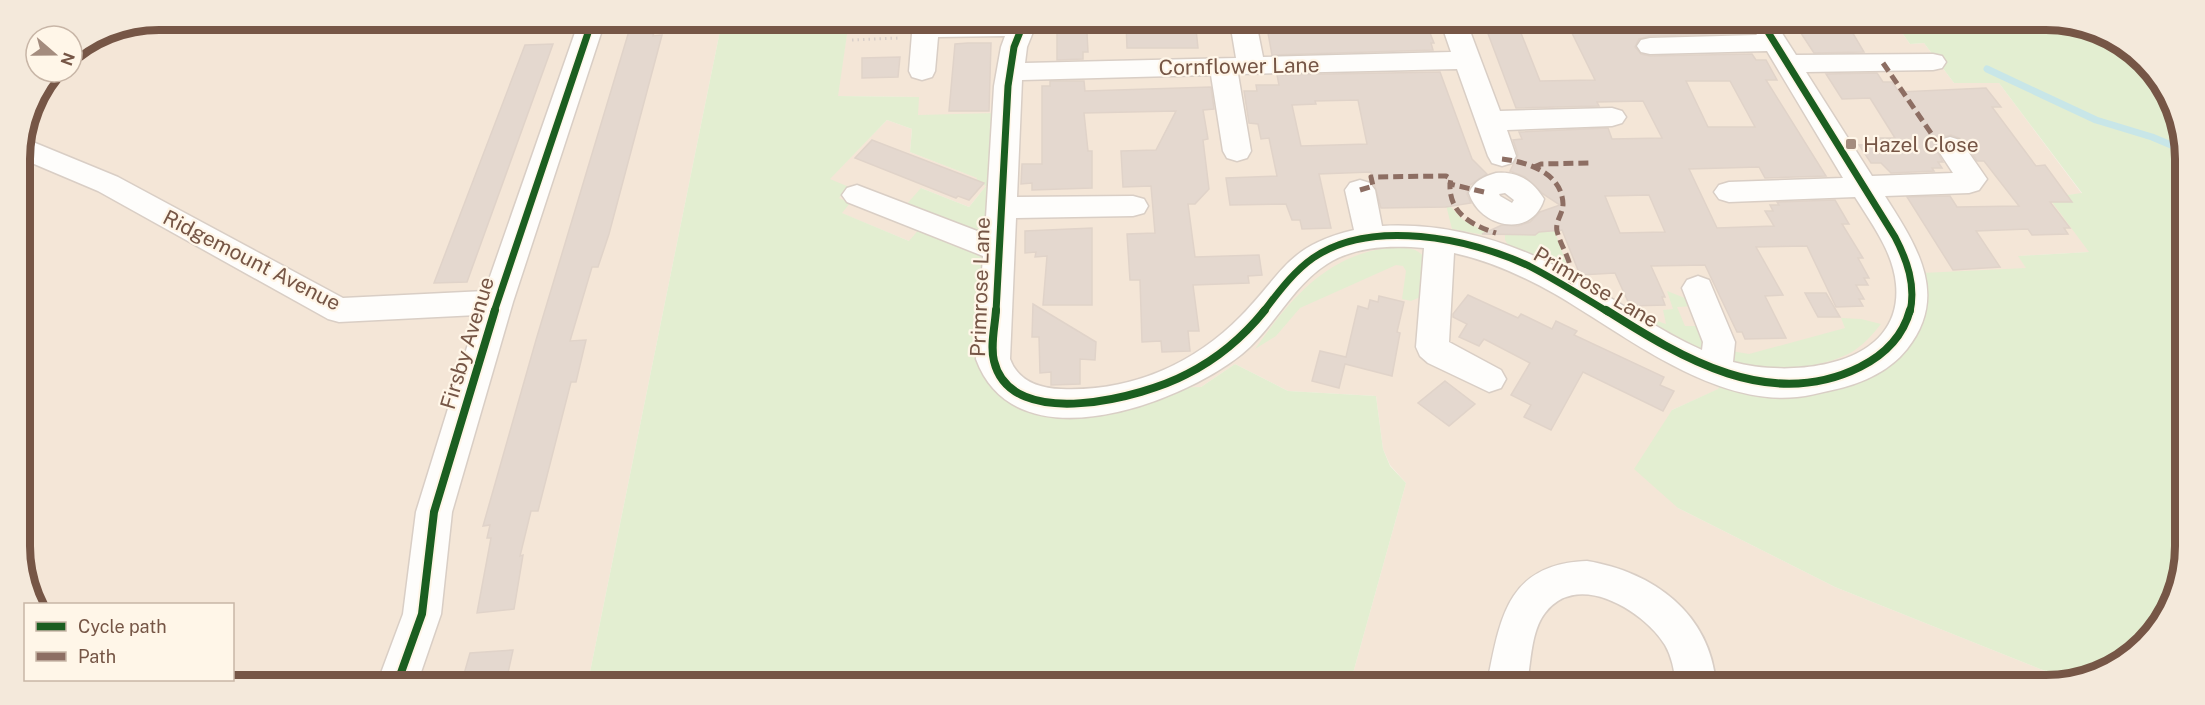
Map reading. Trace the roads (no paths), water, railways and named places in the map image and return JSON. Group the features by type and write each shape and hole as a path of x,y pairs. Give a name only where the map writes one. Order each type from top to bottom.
{"street":[{"name":"Firsby Avenue","path":"400,675 422,614 434,512 497,302 589,30"},
{"path":"922,71 926,30"},
{"name":"Primrose Lane","path":"1021,30 1014,47 1010,72 992,340 995,366 1011,389 1024,396 1040,401 1077,403 1120,398 1145,392 1190,374 1210,362 1244,334 1291,278 1314,258 1345,244 1372,238 1405,236 1440,239 1491,251 1550,277 1654,341 1716,371 1741,379 1768,383 1818,380 1837,376 1867,364 1892,345 1907,320 1911,306 1911,278 1901,249 1776,44"},
{"path":"1237,151 1237,67 1242,30"},
{"path":"1456,30 1502,156"},
{"path":"1650,46 1776,44 1933,62"},
{"name":"Cornflower Lane","path":"1010,72 1467,60"},
{"path":"1490,121 1612,117"},
{"path":"1729,192 1969,183 1971,179 1950,147"},
{"name":"Ridgemount Avenue","path":"30,151 108,184 339,310 497,302"},
{"path":"1360,190 1372,238"},
{"path":"857,195 983,245 998,247"},
{"path":"1001,208 1133,207"},
{"path":"1491,251 1502,212"},
{"path":"1440,239 1432,347 1440,354 1489,379"},
{"path":"1698,288 1719,342 1716,371"},
{"path":"1508,675 1518,633 1525,613 1536,594 1551,585 1569,579 1587,578 1628,589 1652,602 1682,637 1689,651 1695,675"}],"waterway":[{"path":"1987,69 2096,120 2174,146"}],"place":[{"name":"Hazel Close","path":"1851,144"}]}
